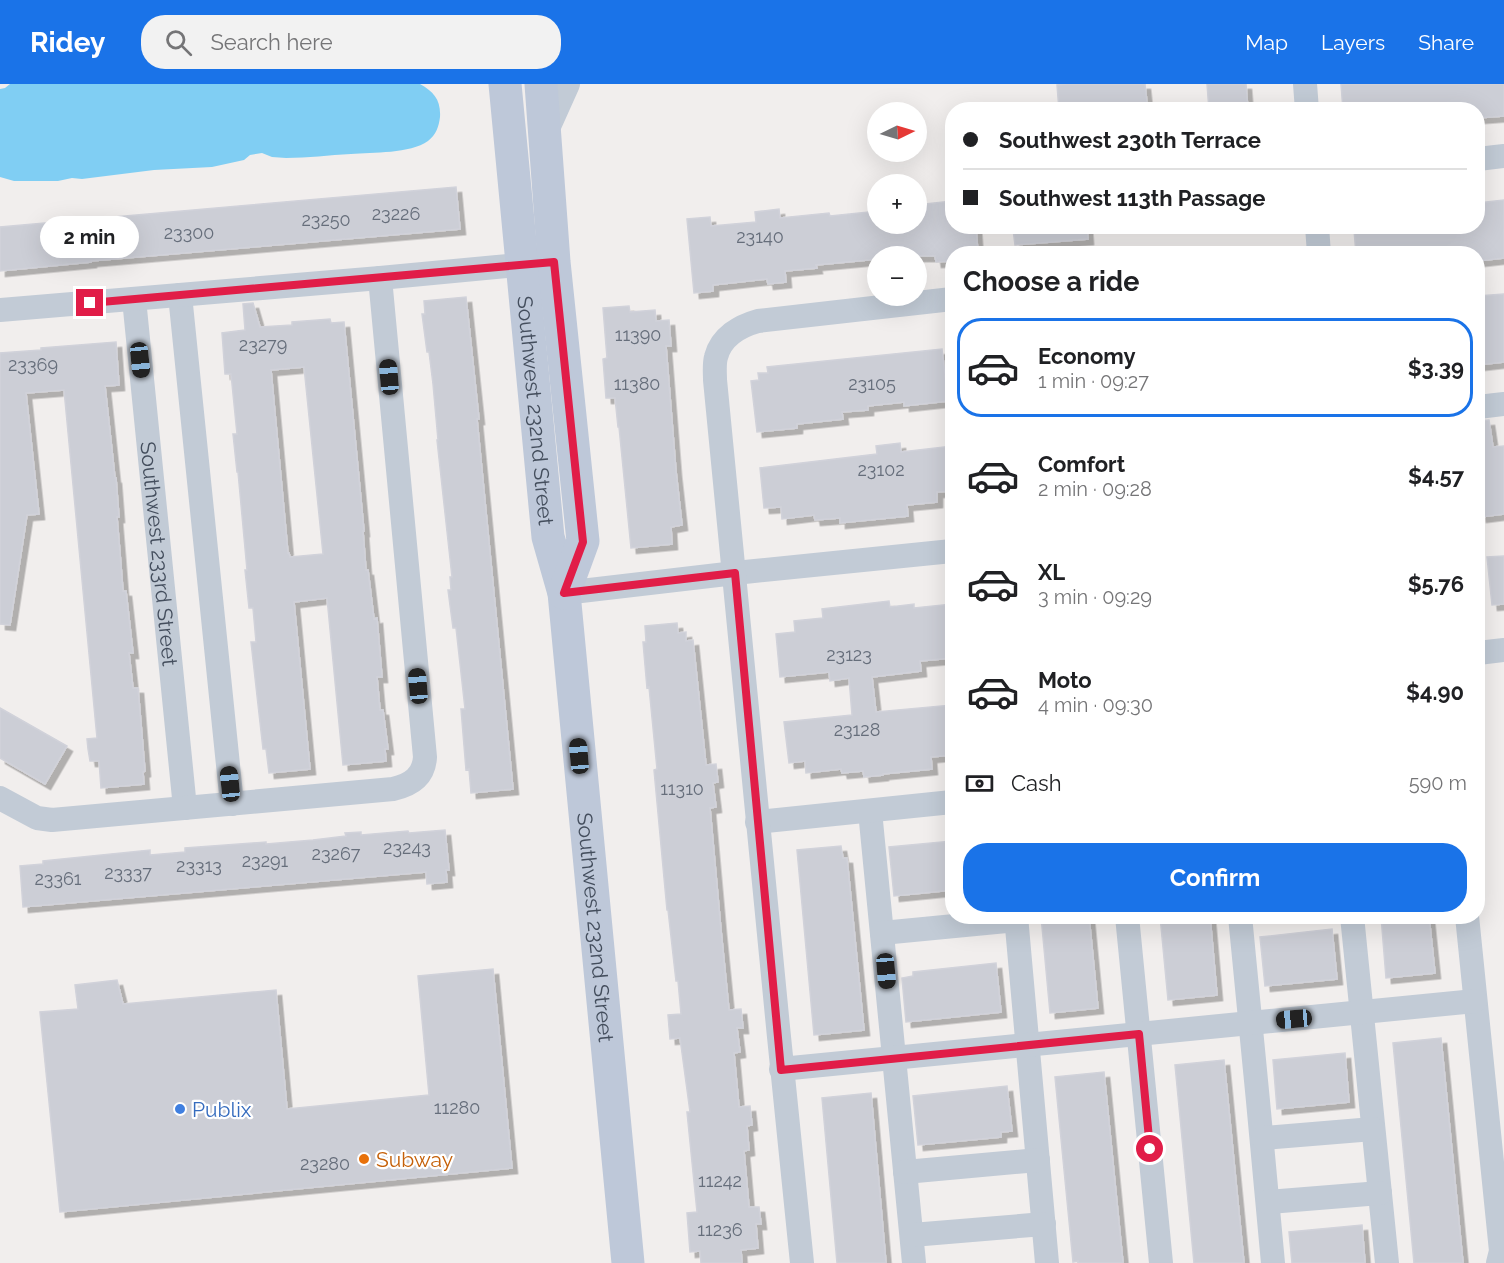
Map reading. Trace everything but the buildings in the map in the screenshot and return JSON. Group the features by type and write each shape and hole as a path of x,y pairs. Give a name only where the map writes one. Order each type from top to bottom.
{"street":[{"name":"Southwest 232nd Street","path":"505,84 538,263"},
{"name":"Southwest 232nd Street","path":"541,84 545,135 538,263 548,537 564,593 628,1263"},
{"path":"545,135 568,84"},
{"path":"1305,84 1306,102"},
{"path":"1485,158 1504,156"},
{"path":"0,310 538,263"},
{"path":"0,798 37,818 52,820 393,789 407,785 423,770 425,757 380,278"},
{"path":"180,295 232,804"},
{"name":"Southwest 233rd Street","path":"134,299 185,808"},
{"path":"801,1263 715,381 716,355 724,341 742,326 766,319 945,300"},
{"path":"1485,406 1504,404"},
{"path":"564,593 945,552"},
{"path":"1485,652 1504,650"},
{"path":"757,822 945,803"},
{"path":"870,811 914,1263"},
{"path":"882,933 962,924"},
{"path":"1017,924 1047,1263"},
{"path":"1128,924 1161,1263"},
{"path":"1241,924 1263,1138 1273,1263"},
{"path":"1353,924 1387,1263"},
{"path":"1468,924 1501,1251 1498,1263"},
{"path":"781,1070 1475,1001"},
{"path":"1263,1138 1373,1129"},
{"path":"905,1172 1038,1160"},
{"path":"1268,1202 1380,1193"},
{"path":"912,1235 1044,1224"}],"water":[{"path":"10,84 420,84 436,97 440,117 437,130 431,139 402,150 294,158 272,157 262,153 250,155 244,160 212,167 154,170 58,181 14,181 0,177 0,89"}],"place":[{"name":"Publix","path":"180,1109"},
{"name":"Subway","path":"364,1159"}],"route":[{"path":"90,303 554,262 583,542 564,593 735,573 781,1070 1139,1034 1150,1149"}]}
